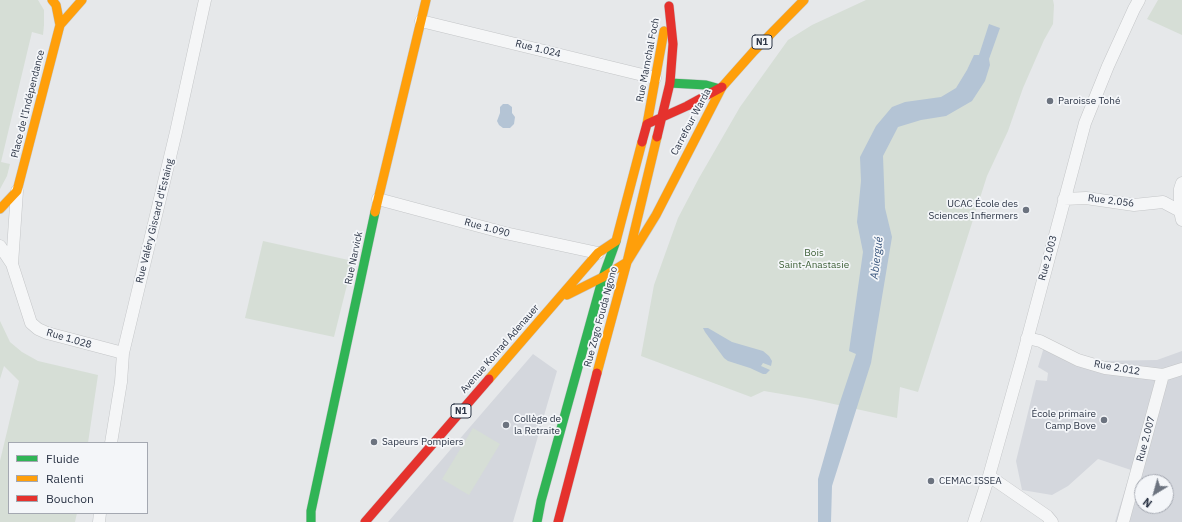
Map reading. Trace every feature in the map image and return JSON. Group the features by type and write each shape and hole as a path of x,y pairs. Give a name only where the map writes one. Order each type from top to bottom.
{"main road":[{"name":"Place de l'Indépendance","path":"0,209 17,191 60,25 56,5 52,0"},
{"path":"60,25 82,0"},
{"name":"Rue Narvick","path":"311,522 311,511 378,199 426,0"},
{"name":"N1","path":"721,88 754,51 804,0"},
{"name":"Rue Marnchal Foch","path":"647,124 670,3"},
{"name":"Rue Zogo Fouda Ngono","path":"558,522 627,262 663,117 670,83 673,44 670,3"},
{"path":"670,83 706,85 721,88"},
{"name":"Carrefour Warda","path":"647,124 687,106 721,88"},
{"name":"Carrefour Warda","path":"627,262 656,215 721,88"},
{"path":"616,241 647,124"},
{"name":"Rue Zogo Fouda Ngono","path":"537,522 540,501 603,277 616,241"},
{"name":"Avenue Konrad Adenauer","path":"365,522 598,253 616,241"},
{"name":"Avenue Konrad Adenauer","path":"557,300 603,277 627,262"}],"street":[{"name":"Rue Valéry Giscard d'Estaing","path":"111,442 121,382 123,353 176,132 205,0"},
{"name":"Rue 2.003","path":"974,522 989,476 1085,123 1108,66 1139,0"},
{"name":"Rue 1.024","path":"421,21 655,78"},
{"path":"1181,216 1180,189 1182,183"},
{"name":"Rue 1.028","path":"12,264 17,191"},
{"name":"Rue 2.056","path":"1064,199 1086,198 1134,205 1163,202 1181,216"},
{"name":"Rue 1.090","path":"378,199 505,233 598,253"},
{"name":"Rue 1.028","path":"0,246 12,264 31,323 38,329 47,333 123,353"},
{"name":"Rue 2.012","path":"1027,338 1040,342 1078,360 1098,366 1163,375"},
{"path":"1163,375 1182,369"},
{"name":"Rue 2.007","path":"1124,522 1163,375"},
{"path":"989,476 1042,513 1052,522"}],"shaded area":[{"name":"École primaire Camp Bove","path":"1044,347 1097,361 1157,360 1182,351 1182,522 1115,522 1131,470 1098,459 1068,486 1052,495 1022,490 1016,461 1036,380 1047,381 1048,373 1038,367"},
{"name":"Collège de la Retraite","path":"533,354 557,371 513,522 388,522"}],"green space":[{"path":"0,0 38,0 44,10 44,25 43,35 32,32 1,162 10,164 7,176 0,189"},
{"name":"Bois Saint-Anastasie","path":"866,0 1053,0 1054,5 1053,24 1044,40 1023,88 1008,131 987,176 918,392 900,387 897,418 811,399 764,391 751,397 641,356 654,285 678,218 740,107 788,40 812,25"},
{"path":"1158,0 1182,0 1182,35 1147,19"},
{"path":"263,241 353,261 334,337 245,318"},
{"path":"0,321 10,342 22,352 38,361 98,375 88,442 8,442 8,514 77,514 75,522 0,522 0,461 19,381 4,366 0,379"},
{"path":"473,428 500,444 469,495 442,479"}],"water":[{"name":"Abiergué","path":"989,24 1000,28 989,59 990,65 985,81 972,101 946,116 921,120 898,127 883,156 885,208 892,237 871,363 832,486 831,522 818,522 818,479 839,405 856,354 849,351 863,252 857,222 861,181 860,157 876,126 892,107 905,102 941,97 956,88 974,55 979,55"},
{"path":"503,104 508,104 512,107 512,113 515,117 514,124 510,128 503,128 497,121 500,113 500,107"},
{"path":"703,328 708,328 732,342 763,351 772,361 771,366 763,363 761,366 770,370 766,374 763,374 728,361 724,358"}],"traffic: fast":[{"path":"670,83 706,85 720,89"},
{"path":"311,522 311,511 375,212"},
{"path":"537,522 541,501 603,277 616,241"}],"traffic: slow":[{"path":"0,209 17,191 60,25 56,5 52,0"},
{"path":"60,25 82,0"},
{"path":"375,212 426,0"},
{"path":"567,295 603,277 627,262 656,215 722,87 754,51 804,0"},
{"path":"647,124 664,31"},
{"path":"597,373 627,262 657,137"},
{"path":"489,379 598,253 616,241 642,142"}],"traffic: jam":[{"path":"657,137 670,83 673,44 669,6"},
{"path":"642,142 647,124 687,106 722,87"},
{"path":"558,522 597,373"},
{"path":"365,522 489,379"}],"place":[{"name":"Paroisse Tohé","path":"1050,101"},
{"name":"UCAC École des Sciences Infiermers","path":"1026,210"},
{"name":"École primaire Camp Bove","path":"1104,420"},
{"name":"Collège de la Retraite","path":"506,425"},
{"name":"Sapeurs Pompiers","path":"374,442"},
{"name":"CEMAC ISSEA","path":"931,481"}]}
